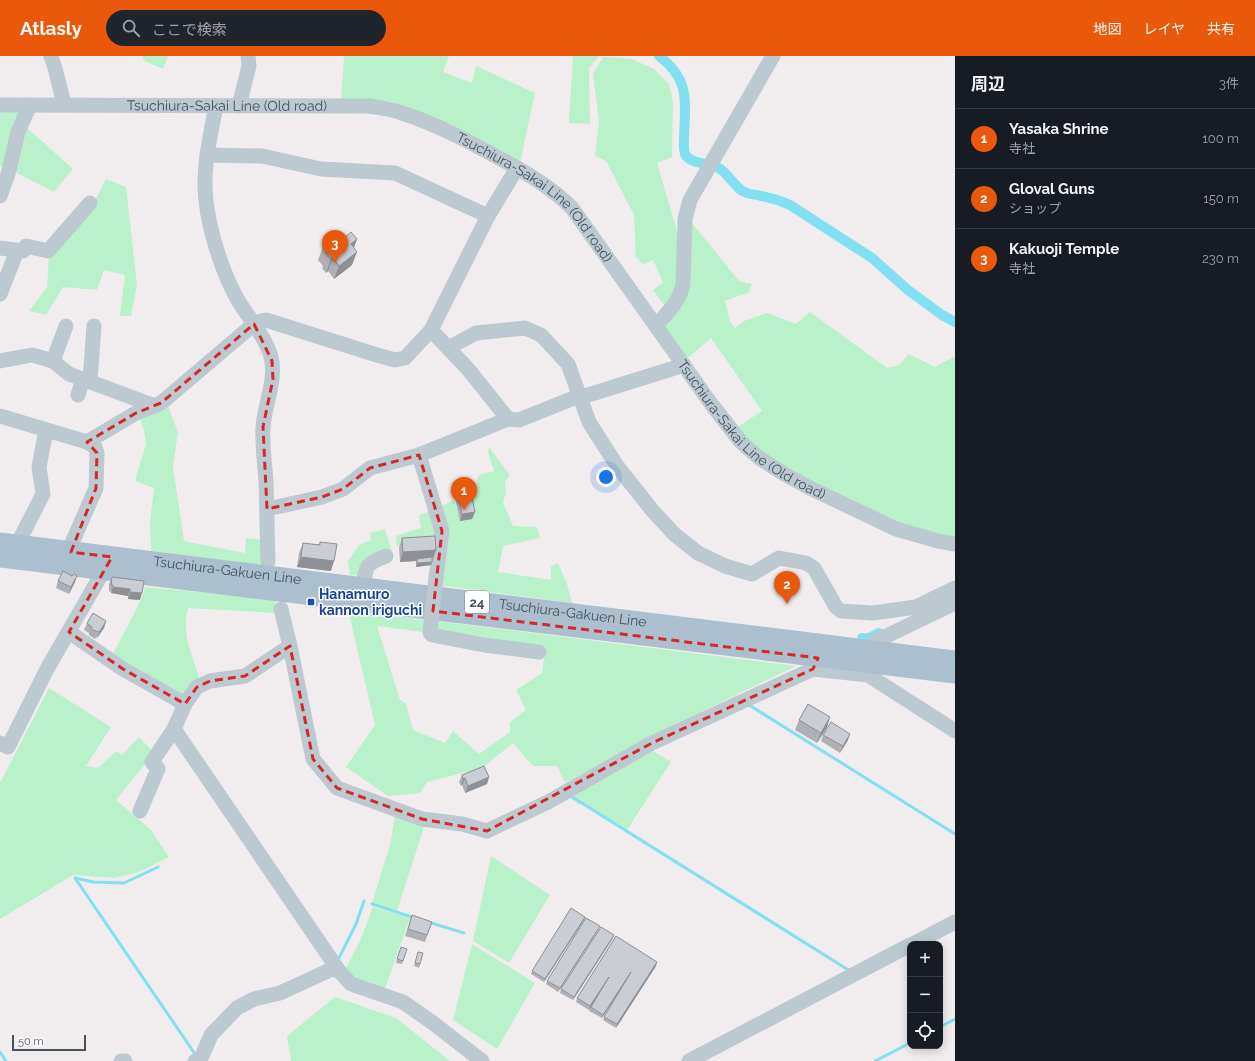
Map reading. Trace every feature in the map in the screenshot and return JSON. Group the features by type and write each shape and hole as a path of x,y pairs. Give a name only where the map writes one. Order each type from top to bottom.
{"main road":[{"name":"Tsuchiura-Gakuen Line","path":"0,542 363,588 817,657"},
{"name":"Tsuchiura-Gakuen Line","path":"0,558 104,570 335,585 817,657 955,674"},
{"name":"Tsuchiura-Gakuen Line","path":"868,663 955,660"}],"street":[{"path":"51,56 56,68 64,104"},
{"path":"239,106 249,66 248,56"},
{"path":"656,326 682,293 685,219 690,200 773,56"},
{"name":"Tsuchiura-Sakai Line (Old road)","path":"0,105 369,106 395,111 448,131 517,168 552,190 572,208 712,405 741,442 758,457 784,474 810,488 896,529 938,541 955,544"},
{"path":"0,196 8,174 18,132 30,105"},
{"path":"216,106 207,155 205,184 206,198 214,240 221,262 234,290 266,344 272,361 273,379 263,427 268,561"},
{"path":"207,155 262,156 321,169 395,173 488,216"},
{"path":"87,442 136,413 161,404 254,324 266,320 395,360 405,358 431,330 488,216 517,168"},
{"path":"0,248 23,251 26,246 48,251 90,203"},
{"path":"0,294 17,251"},
{"path":"53,361 66,326"},
{"path":"78,395 87,380 94,326"},
{"path":"448,348 476,334 525,328 541,335 568,364 588,422 617,466 652,510 674,534 698,553 725,566 752,574 779,558 806,563 814,568 836,607 842,612 919,613 955,603"},
{"path":"431,330 468,369 508,419"},
{"path":"0,362 32,354 53,361 69,374 155,406"},
{"path":"267,508 322,497 343,489 370,468 419,455 508,419 519,420 579,396 585,396 684,365"},
{"path":"0,416 87,442 95,447 97,453 96,488 72,543 71,552"},
{"path":"20,545 21,538 43,494 39,467 46,430"},
{"path":"419,455 442,531 430,632 432,635 484,645 540,652"},
{"path":"363,588 367,566 371,562 386,556"},
{"path":"0,743 8,746 47,669 70,632 104,570"},
{"path":"868,663 874,642 955,588"},
{"path":"280,609 290,646 313,759 337,788 422,819 462,824 488,831 548,802 652,743 817,657 868,663 955,731"},
{"path":"70,632 123,669 185,704"},
{"path":"140,811 158,769 152,762 174,729 185,704 197,687 210,681 245,676 290,646"},
{"path":"174,729 339,971 351,984 403,1002 482,1061"},
{"path":"919,941 955,922"},
{"path":"689,1061 907,947"},
{"path":"200,1059 212,1035 237,1008 254,999 280,993 332,968 339,971"}],"highlighted area":[{"path":"254,324 272,361 273,379 263,427 267,509 322,497 343,489 370,468 419,455 442,531 433,611 818,658 813,669 652,743 487,831 422,819 337,788 313,759 290,646 245,676 210,681 197,687 185,704 123,669 69,632 112,557 71,552 96,488 97,453 87,442 136,413 161,403"}],"green space":[{"path":"143,56 168,56 163,69 143,60"},
{"path":"344,56 449,56 443,72 472,83 476,66 535,93 520,163 458,129 341,100"},
{"path":"573,56 599,56 589,68 590,124 569,123"},
{"path":"603,57 632,59 654,69 669,84 673,101 672,157 657,163 682,248 676,291 665,306 653,290 663,282 653,260 643,264 636,257 634,215 606,161 595,156 599,121 593,74"},
{"path":"0,109 22,109 25,126 73,169 54,192 0,166"},
{"path":"106,179 126,187 137,285 131,316 120,316 125,275 104,270 97,290 63,287 46,315 29,311 47,287 49,256 94,203"},
{"path":"692,223 739,281 752,284 749,292 725,301 730,321 735,328 744,321 767,313 796,324 810,312 887,368 899,365 909,354 935,367 955,356 955,538 905,525 815,485 760,453 736,428 762,411 711,338 689,357 684,356 666,331 666,327 678,311"},
{"path":"167,404 178,432 173,467 184,541 245,553 246,538 263,540 262,566 151,551 150,522 154,488 135,481 146,444 144,431 139,416"},
{"path":"489,447 510,475 505,482 506,493 503,502 513,526 537,527 540,538 503,546 498,572 551,580 551,566 558,563 567,584 572,603 438,585 434,545 397,546 396,536 421,528 419,515 436,509 453,500 463,518 469,517 462,490 476,484 479,475 494,471 488,453"},
{"path":"385,529 392,552 375,556 361,576 350,575 348,561 359,545 371,540 370,533"},
{"path":"145,587 275,599 277,613 188,608 186,625 188,643 199,677 185,698 113,654 141,600"},
{"path":"348,610 796,666 713,706 565,783 557,766 533,766 513,743 482,768 427,782 420,793 388,796 346,767 375,725","holes":["377,626 545,648 542,673 516,690 526,710 510,722 510,732 479,754 453,731 445,743 413,730 406,703 400,700"]},
{"path":"49,688 111,727 86,766 98,768 116,751 122,755 139,737 154,753 116,800 151,830 169,857 139,872 115,878 73,875 0,919 0,783"},
{"path":"653,751 671,762 627,830 582,802 579,805 567,795"},
{"path":"395,815 424,827 397,911 372,903 390,845"},
{"path":"491,856 550,895 509,963 473,941"},
{"path":"373,907 410,918 384,991 353,978 346,968 360,941"},
{"path":"472,944 535,983 497,1049 453,1020"},
{"path":"335,997 396,1018 450,1061 291,1061 287,1036"}],"building":[{"path":"341,232 345,237 351,232 357,239 351,244 357,252 339,266 333,258 331,259 323,247"},
{"path":"471,492 475,512 462,514 458,495"},
{"path":"435,536 436,550 403,552 402,538"},
{"path":"320,542 337,544 334,561 301,557 303,543 320,545"},
{"path":"432,557 432,562 417,563 417,559"},
{"path":"63,571 72,576 74,574 77,576 71,587 58,581"},
{"path":"112,577 144,581 142,593 130,592 130,589 113,587 113,585 111,585"},
{"path":"93,613 106,621 98,632 91,629 92,627 87,623"},
{"path":"808,704 830,717 821,733 799,720"},
{"path":"831,722 850,734 843,746 823,735"},
{"path":"484,766 489,777 468,786 462,775"},
{"path":"571,908 585,917 545,979 532,971"},
{"path":"412,915 432,922 427,935 408,929"},
{"path":"586,918 600,926 560,988 547,981"},
{"path":"601,927 614,935 574,997 561,989"},
{"path":"616,936 657,962 617,1024 604,1017 631,972 603,1015 591,1007 609,977 590,1006 577,998"},
{"path":"401,947 407,949 403,961 397,959"},
{"path":"418,952 423,953 420,964 415,963"}],"waterway":[{"path":"659,56 677,74 684,92 684,152 689,159 721,169 743,192 759,195 790,205 872,258 908,290 942,315 955,322"},
{"path":"862,638 867,639 879,633"},
{"path":"749,705 955,834"},
{"path":"569,795 850,971"},
{"path":"158,867 124,883 93,882 75,878 195,1054"},
{"path":"338,960 356,924 364,901"},
{"path":"372,904 415,918"},
{"path":"428,922 464,933"},
{"path":"943,1025 955,1019"},
{"path":"875,1061 907,1045"},
{"path":"0,1052 6,1061"}],"place":[{"name":"Kakuoji Temple","path":"335,263"},
{"name":"Yasaka Shrine","path":"464,510"},
{"name":"Hanamuro kannon iriguchi","path":"311,602"},
{"name":"Gloval Guns","path":"787,604"}]}
